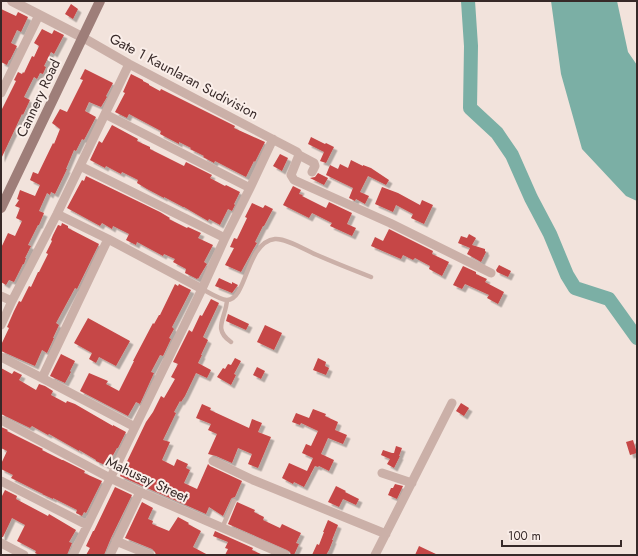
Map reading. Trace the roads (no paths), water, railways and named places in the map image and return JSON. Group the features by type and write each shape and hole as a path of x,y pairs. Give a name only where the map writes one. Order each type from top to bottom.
{"main road":[{"name":"Cannery Road","path":"1,208 100,1"}],"street":[{"path":"12,1 82,37"},
{"path":"1,93 39,15"},
{"name":"Gate 1 Kaunlaran Sudivision","path":"82,37 129,64 294,150 299,156 314,163 315,166 312,172"},
{"path":"1,325 57,214 129,64"},
{"path":"1,70 10,74"},
{"path":"105,114 250,188"},
{"path":"73,555 273,139"},
{"path":"299,156 292,172 292,177 294,180 390,223 491,273"},
{"path":"80,166 225,238"},
{"path":"57,214 108,239 202,289"},
{"path":"42,378 108,239"},
{"path":"1,296 12,301"},
{"path":"1,357 135,427"},
{"path":"377,554 452,403"},
{"name":"Mahusay Street","path":"1,420 110,478 286,555"},
{"path":"213,461 253,480 386,534"},
{"path":"382,473 412,483"},
{"path":"1,481 87,526"},
{"path":"110,555 140,492"},
{"path":"116,540 150,555"},
{"path":"1,543 24,555"}],"lane":[{"path":"202,289 223,300 231,299 240,289 255,255 260,248 266,242 274,239 282,239 371,277"},
{"path":"227,300 226,310 220,326 222,334 231,342"},
{"path":"222,528 234,501"}],"water":[{"path":"551,1 617,1 628,52 637,65 637,201 626,196 582,149 561,74"}],"waterway":[{"path":"468,1 471,46 470,108 497,133 512,155 531,198 550,234 567,275 575,288 609,299 637,338"}]}
